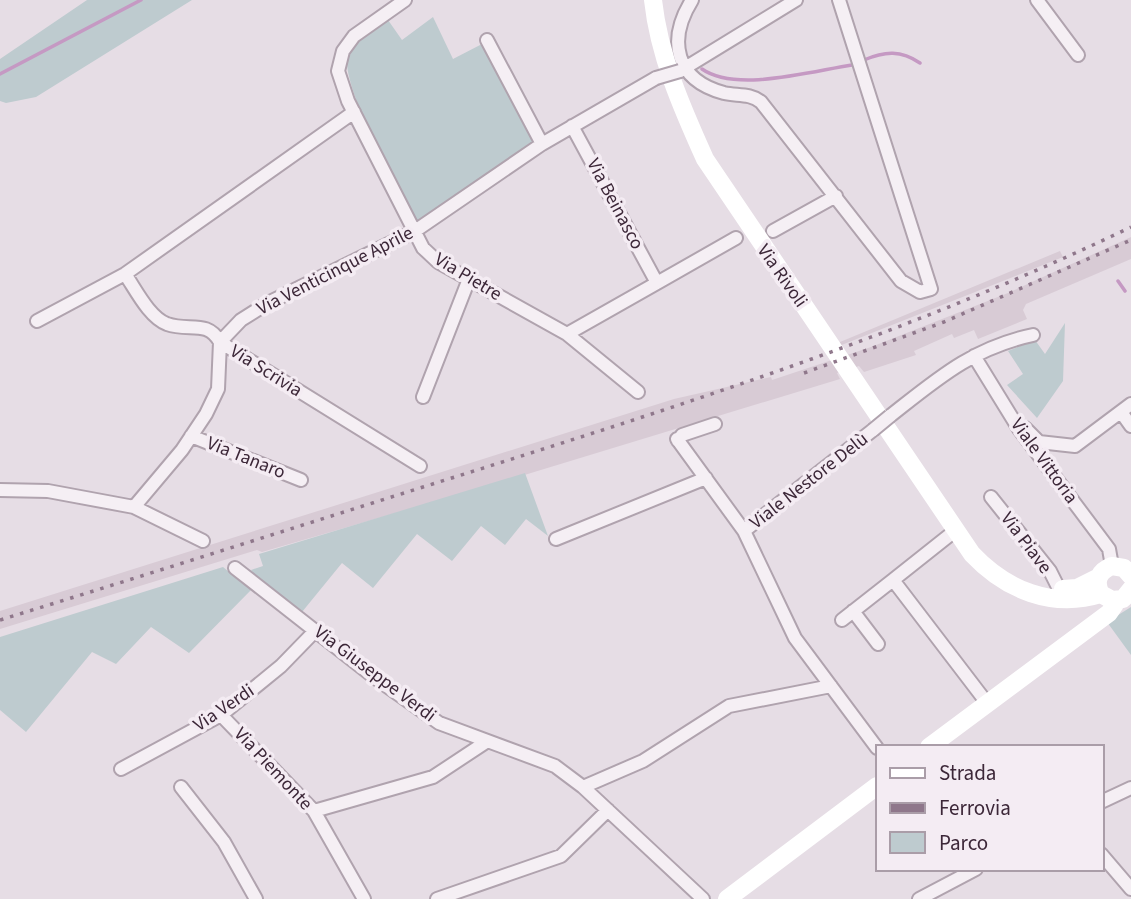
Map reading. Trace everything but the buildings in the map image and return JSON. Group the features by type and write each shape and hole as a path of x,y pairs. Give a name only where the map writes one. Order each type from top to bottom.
{"street":[{"name":"Via Pietre","path":"405,0 354,36 339,61 339,81 423,248 438,262 567,334 638,392"},
{"name":"Via Rivoli","path":"653,0 657,27 680,103 714,176 956,530 986,569 1018,590 1054,598 1118,582"},
{"path":"692,0 680,17 678,27 683,69 714,89 750,96 761,102 901,281 913,291 931,289 839,0"},
{"name":"Via Venticinque Aprile","path":"220,342 241,320 268,303 415,231 542,144 656,78 683,69 796,0"},
{"path":"1037,0 1078,55"},
{"path":"487,40 542,144"},
{"path":"37,321 125,274 354,112"},
{"name":"Via Beinasco","path":"572,126 657,283"},
{"path":"773,231 836,196"},
{"path":"567,334 736,238"},
{"name":"Via Scrivia","path":"125,274 148,307 165,324 184,328 205,326 215,332 220,342 420,466"},
{"path":"423,397 469,279"},
{"path":"974,356 1012,340 1033,335"},
{"path":"134,507 191,436 218,388 220,342"},
{"name":"Viale Vittoria","path":"974,356 1010,414 1109,549 1118,582"},
{"name":"Viale Nestore Delù","path":"744,531 960,362 974,356"},
{"path":"1010,414 1039,442 1054,445 1075,446 1126,408 1131,426"},
{"path":"715,424 682,435 677,440 744,531 795,638 876,747"},
{"name":"Via Tanaro","path":"191,436 301,480"},
{"path":"1046,464 1054,445"},
{"path":"556,538 706,478"},
{"path":"0,490 48,491 134,507 203,541"},
{"name":"Via Piave","path":"991,497 1050,571 1059,589"},
{"path":"878,644 847,616 956,530"},
{"name":"Via Rivoli","path":"956,530 1005,572 1036,586 1059,589 1118,582"},
{"name":"Via Giuseppe Verdi","path":"235,568 374,677 439,723 555,766 583,787 703,899"},
{"path":"893,580 987,703"},
{"path":"932,745 1094,624 1118,582"},
{"name":"Via Verdi","path":"121,769 221,715 281,666 316,630"},
{"path":"583,787 643,761 729,706 831,686"},
{"name":"Via Piemonte","path":"221,715 314,811 364,899"},
{"path":"314,811 433,776 486,742"},
{"path":"181,787 217,832 256,899"},
{"path":"727,899 876,787"},
{"path":"1103,801 1131,788"},
{"path":"437,899 561,856 608,810"},
{"path":"1103,856 1131,889"},
{"path":"919,899 972,871"}],"shaded area":[{"path":"1131,237 1131,259 1026,304 1023,310 1027,319 978,339 974,330 954,338 952,334 914,351 916,355 864,372 859,366 837,373 840,379 478,489 262,552 257,550 0,629 0,611 674,399 771,377 772,380 871,347 1008,293"},
{"path":"1060,251 1063,257 839,346 840,342"}],"green space":[{"path":"87,0 192,0 36,97 6,103 0,101 0,59"},
{"path":"433,17 453,59 482,44 537,148 415,231 361,114 347,69 348,55 360,39 388,20 402,40"},
{"path":"1065,323 1063,381 1037,418 1007,385 1023,374 1008,351 1035,340 1045,354"},
{"path":"525,473 548,536 526,519 505,545 481,526 452,561 417,534 373,588 342,563 302,612 257,578 251,570 263,566 259,554"},
{"path":"223,567 251,590 189,653 151,627 116,664 92,652 26,732 0,710 0,637"},
{"path":"1131,607 1131,655 1107,622"}],"waterway":[{"path":"0,74 141,0"},
{"path":"864,60 893,53 920,63"},
{"path":"702,69 717,76 754,80 852,65"},
{"path":"1118,281 1125,291"}],"railway":[{"path":"0,620 726,389 971,298 1131,227"},
{"path":"804,373 944,322 1131,240"}]}
